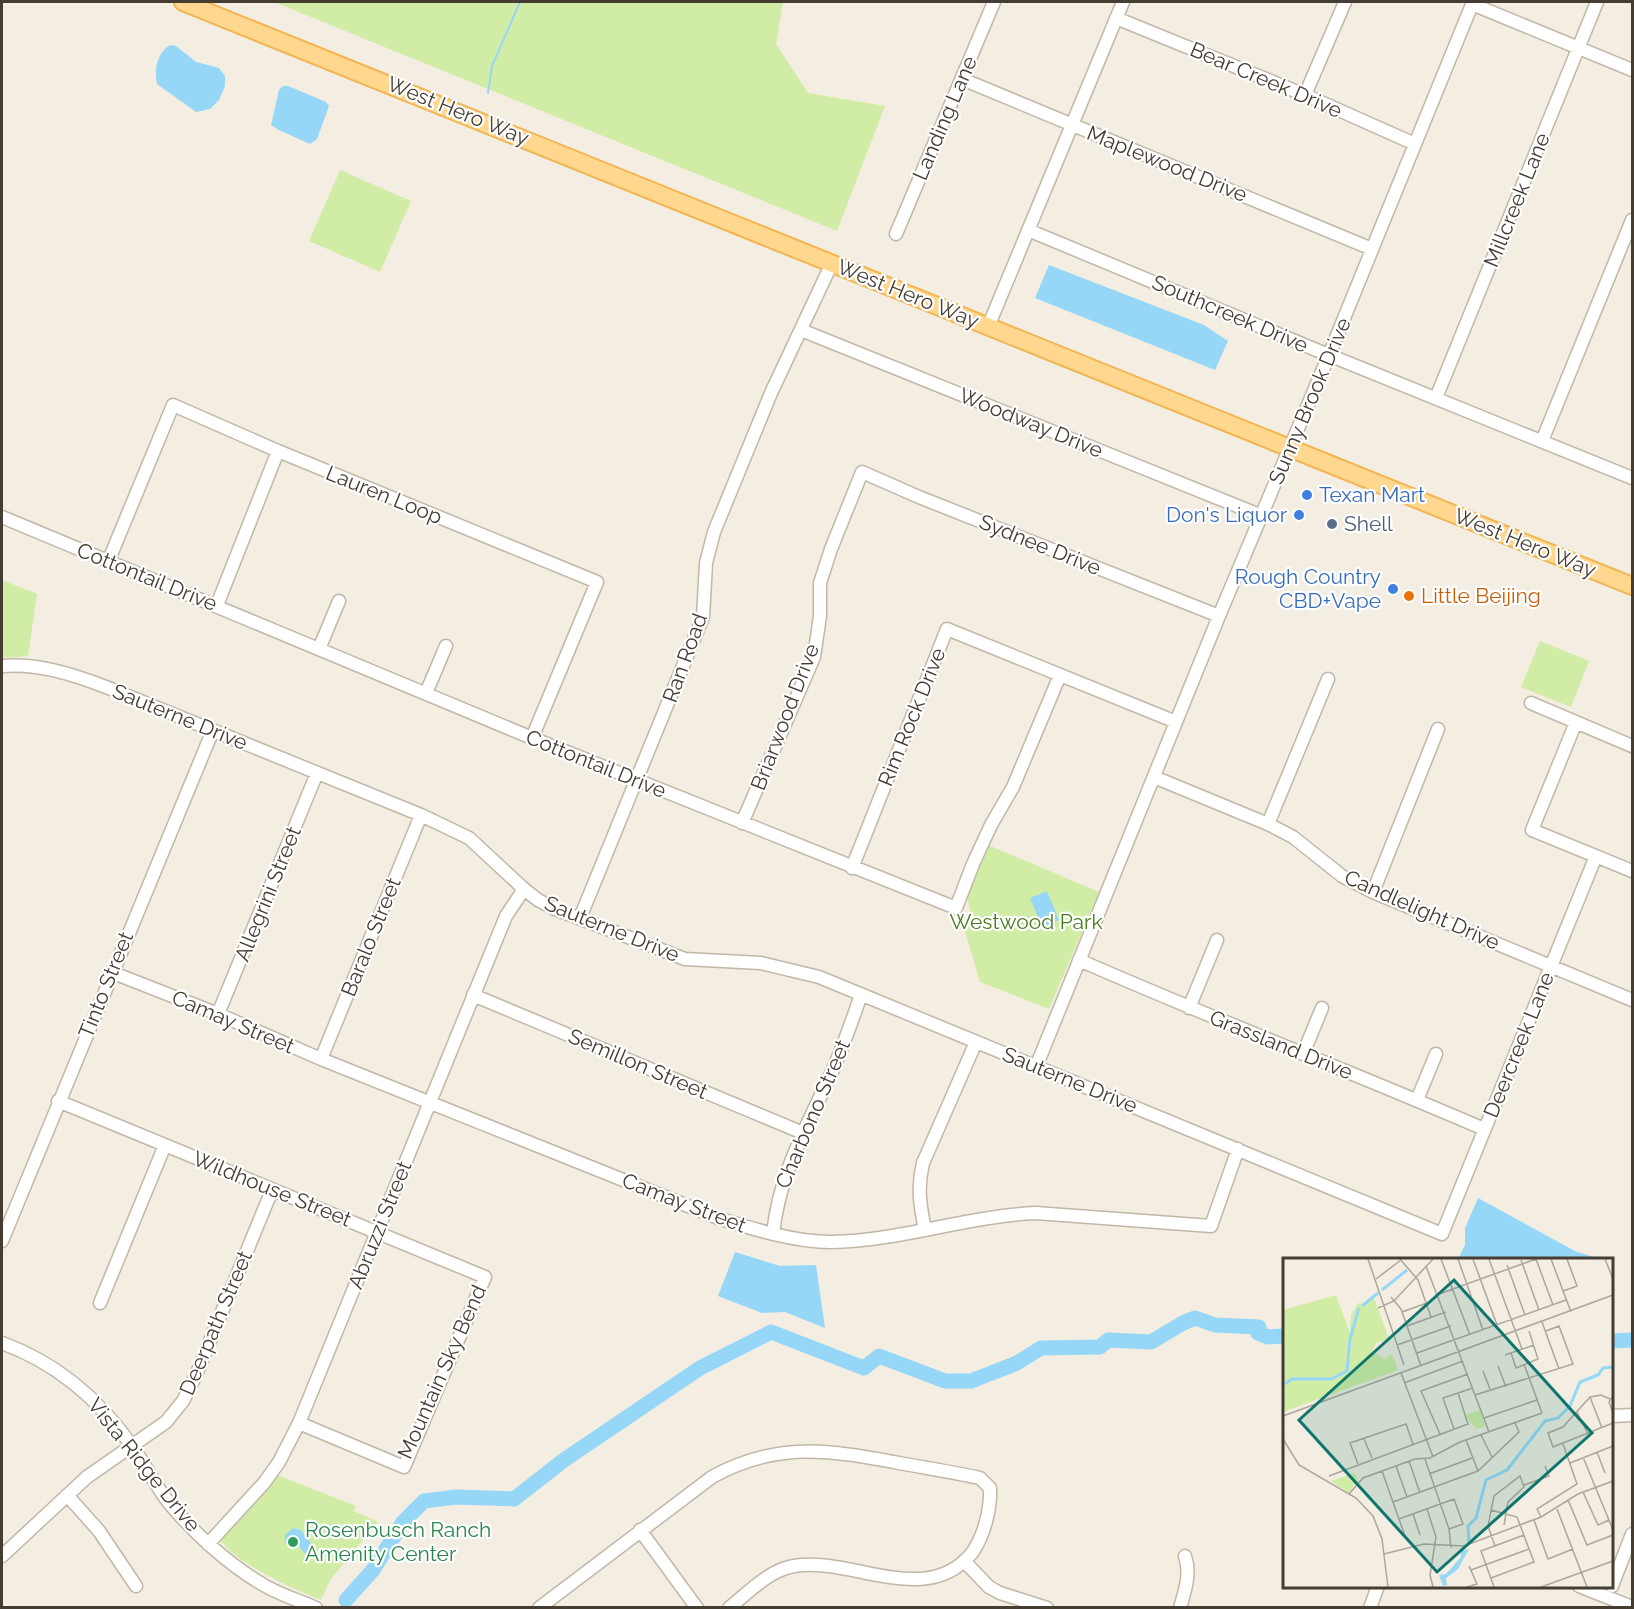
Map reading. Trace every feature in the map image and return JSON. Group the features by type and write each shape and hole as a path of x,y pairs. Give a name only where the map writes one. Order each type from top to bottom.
{"main road":[{"name":"West Hero Way","path":"183,2 1632,586"}],"street":[{"name":"Landing Lane","path":"897,234 994,2"},
{"path":"988,327 1123,2"},
{"path":"1305,94 1345,2"},
{"name":"Millcreek Lane","path":"1436,398 1597,2"},
{"path":"1472,3 1632,70"},
{"name":"Sunny Brook Drive","path":"1036,1067 1472,3"},
{"name":"Bear Creek Drive","path":"1116,18 1305,94 1415,144"},
{"name":"Maplewood Drive","path":"962,80 1372,249"},
{"path":"1542,441 1632,220"},
{"name":"Southcreek Drive","path":"1028,230 1632,478"},
{"name":"Ran Road","path":"580,918 703,617 706,563 714,532 771,393 832,263"},
{"name":"Woodway Drive","path":"801,330 1262,516"},
{"name":"Lauren Loop","path":"108,562 173,405 278,451 597,582 532,738"},
{"path":"217,605 278,451"},
{"name":"Sydnee Drive","path":"861,472 1219,616"},
{"name":"Briarwood Drive","path":"742,824 814,657 820,616 820,583 861,472"},
{"name":"Cottontail Drive","path":"2,517 636,781 956,908 984,840 1013,787 1060,675"},
{"path":"319,649 339,601"},
{"name":"Rim Rock Drive","path":"852,868 946,629 1176,722"},
{"path":"426,693 446,646"},
{"name":"Sauterne Drive","path":"2,666 36,667 66,672 421,815 469,838 524,889 555,909 685,959 761,963 819,977 1442,1234"},
{"path":"1268,824 1328,679"},
{"path":"1531,703 1632,746"},
{"path":"1576,722 1532,830 1632,871"},
{"path":"1372,892 1438,729"},
{"name":"Tinto Street","path":"2,1241 111,972 213,730"},
{"name":"Allegrini Street","path":"218,1014 317,773"},
{"name":"Candlelight Drive","path":"1154,777 1268,824 1293,837 1342,876 1372,892 1632,1000"},
{"name":"Baralo Street","path":"321,1059 421,815"},
{"name":"Deercreek Lane","path":"1442,1234 1596,856"},
{"name":"Abruzzi Street","path":"208,1544 264,1483 279,1462 299,1423 506,916 524,889"},
{"path":"1189,1008 1217,940"},
{"name":"Grassland Drive","path":"1079,960 1189,1008 1484,1129"},
{"name":"Camay Street","path":"111,972 718,1218 773,1234 830,1242 925,1230 1007,1214 1036,1213 1211,1226 1238,1149"},
{"name":"Semillon Street","path":"473,995 803,1133"},
{"name":"Charbono Street","path":"773,1234 781,1188 803,1133 831,1075 861,995"},
{"path":"1303,1054 1322,1008"},
{"path":"925,1230 918,1196 923,1163 976,1042"},
{"path":"1417,1100 1436,1054"},
{"name":"Wildhouse Street","path":"58,1101 485,1277"},
{"path":"100,1303 165,1145"},
{"name":"Deerpath Street","path":"2,1556 87,1477 166,1422 183,1401 196,1375 272,1190"},
{"name":"Mountain Sky Bend","path":"299,1423 404,1467 485,1277"},
{"name":"Vista Ridge Drive","path":"2,1343 47,1363 72,1380 105,1410 169,1502 208,1544 262,1584 316,1608"},
{"path":"1613,1416 1632,1415"},
{"path":"539,1608 640,1530 722,1472 732,1466 778,1453 798,1451 836,1453 972,1476 985,1481 990,1488 980,1542 964,1562 950,1570 920,1580 902,1580 812,1564 793,1566 768,1578 729,1608"},
{"path":"67,1495 99,1531 136,1586"},
{"path":"640,1530 697,1608"},
{"path":"1613,1582 1632,1534"},
{"path":"1180,1608 1188,1579 1189,1566 1185,1556"},
{"path":"964,1562 989,1587 1000,1593 1047,1608"},
{"path":"1370,1608 1378,1588"},
{"path":"1589,1588 1610,1590 1632,1607"}],"green space":[{"path":"274,2 783,2 776,44 808,93 885,106 837,231"},
{"path":"340,170 411,201 380,272 309,241"},
{"path":"2,580 37,594 28,656 2,658"},
{"path":"1540,641 1589,661 1571,707 1521,687"},
{"name":"Westwood Park","path":"988,845 1099,892 1049,1009 980,982 963,924 970,911 967,897"},
{"path":"277,1475 356,1506 354,1511 378,1522 330,1580 321,1600 253,1567 240,1559 221,1541 222,1536"}],"water":[{"path":"170,45 176,46 196,62 219,68 225,76 225,86 219,100 210,109 196,112 157,84 156,73 159,57"},
{"path":"283,86 326,102 329,106 317,139 310,144 271,125 279,90"},
{"path":"1049,265 1204,325 1228,341 1215,370 1035,298"},
{"path":"1047,891 1059,920 1042,927 1030,898"},
{"path":"1478,1198 1575,1251 1597,1258 1458,1258 1465,1245 1465,1228"},
{"path":"735,1252 780,1266 816,1265 825,1328 785,1312 762,1313 718,1296"},
{"path":"293,1528 301,1530 315,1549 313,1554 306,1555 298,1545 285,1544 285,1535"}],"waterway":[{"path":"488,93 492,66 520,2"},
{"path":"346,1600 373,1570 403,1522 424,1501 456,1497 514,1499 564,1460 700,1368 771,1332 864,1368 879,1356 945,1381 971,1381 1017,1363 1041,1348 1100,1347 1108,1340 1151,1342 1195,1318 1215,1325 1259,1327 1258,1333 1268,1337 1283,1336"},
{"path":"1613,1341 1632,1340"}],"place":[{"name":"Texan Mart","path":"1307,495"},
{"name":"Don's Liquor","path":"1299,515"},
{"name":"Shell","path":"1332,524"},
{"name":"Rough Country CBD+Vape","path":"1393,589"},
{"name":"Little Beijing","path":"1409,596"},
{"name":"Rosenbusch Ranch Amenity Center","path":"293,1542"}]}
